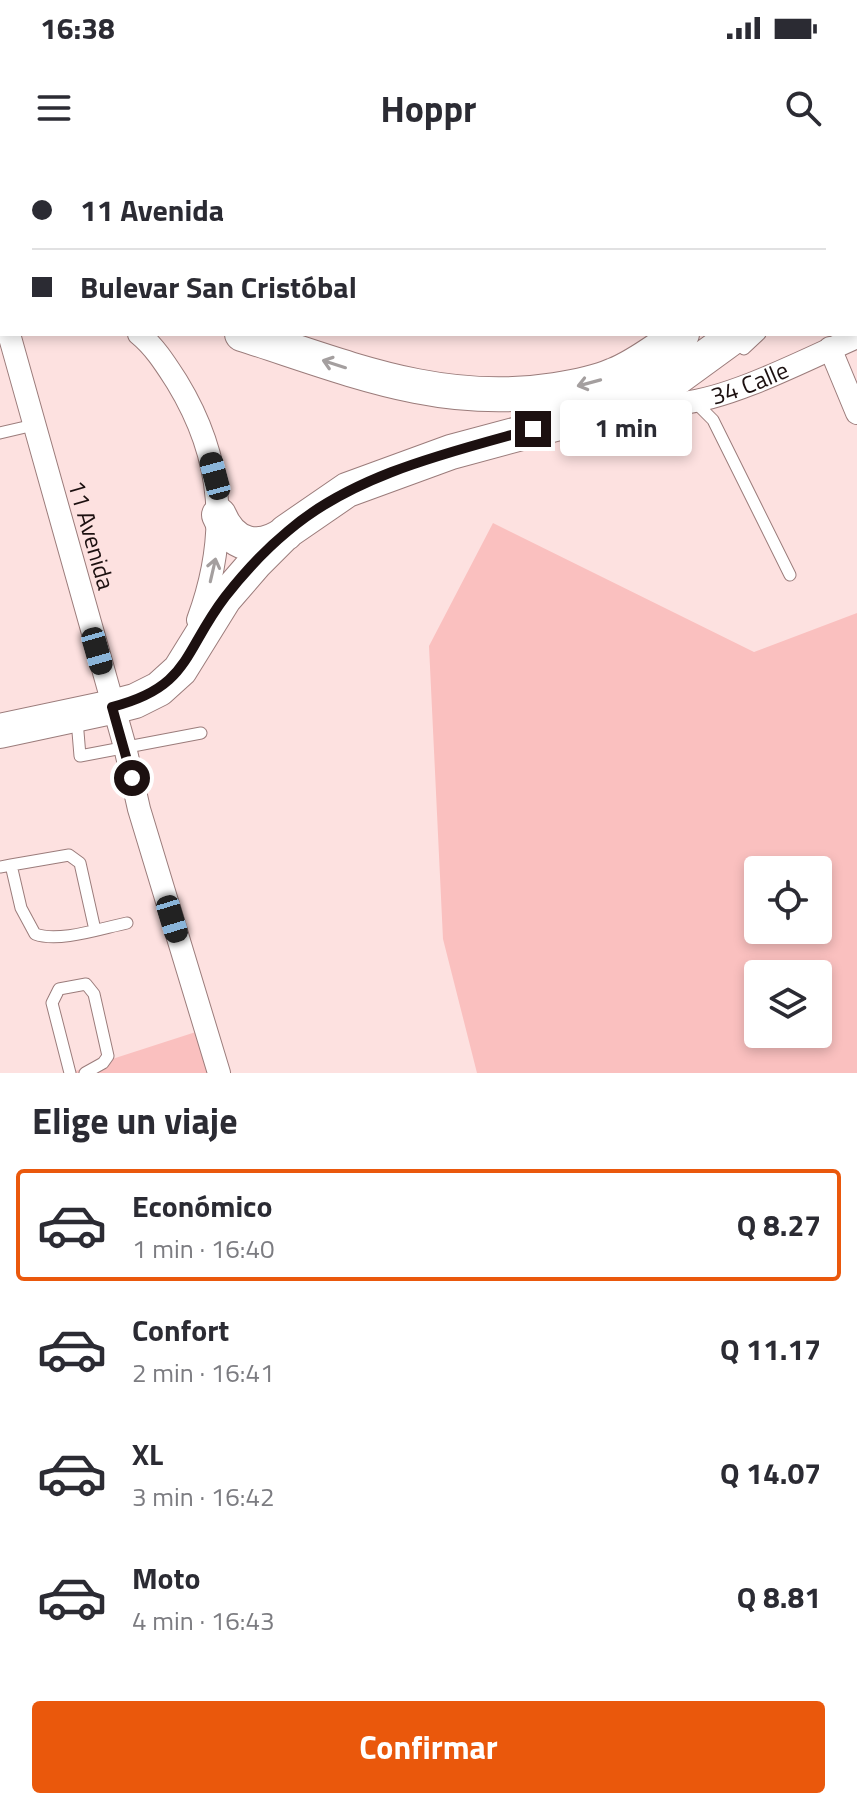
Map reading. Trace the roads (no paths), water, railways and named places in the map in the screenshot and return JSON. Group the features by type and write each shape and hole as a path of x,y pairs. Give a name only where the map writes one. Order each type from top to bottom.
{"main road":[{"path":"248,336 399,385 493,396 582,386 617,375 663,342"},
{"path":"219,515 224,528 247,545 275,541 347,490 451,452 650,401 678,377 735,345"},
{"path":"0,731 135,701 159,689 180,670 224,599 286,532"},
{"path":"0,719 71,716"}],"street":[{"name":"11 Avenida","path":"10,336 125,747 139,809 219,1073"},
{"path":"141,336 166,364 191,404 215,476 219,515 216,555 207,597 180,670"},
{"name":"34 Calle","path":"650,401 754,382 857,337"},
{"path":"830,348 857,413"}],"lane":[{"path":"735,345 755,336"},
{"path":"693,391 713,420 790,575"},
{"path":"0,433 34,425"},
{"path":"71,716 80,756 201,733"},
{"path":"95,930 80,863 69,855 5,866 35,934 45,938 95,930 127,923"},
{"path":"70,1073 52,1003 59,989 86,984 94,994 108,1056 103,1063 85,1073"}]}
